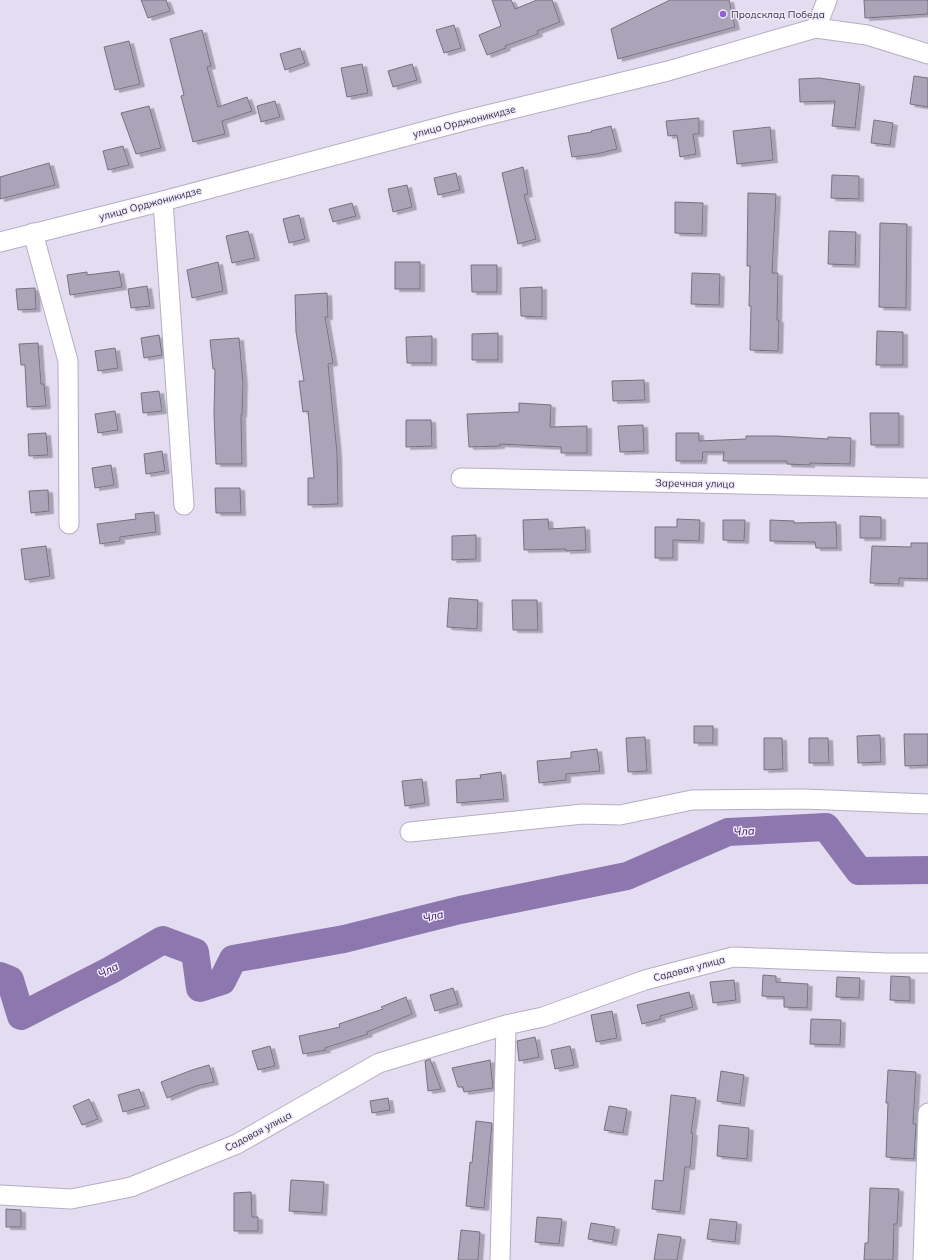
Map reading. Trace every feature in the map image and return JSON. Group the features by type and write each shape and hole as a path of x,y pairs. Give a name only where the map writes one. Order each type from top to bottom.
{"street":[{"path":"816,28 827,0"},
{"name":"улица Орджоникидзе","path":"0,242 162,201 467,120 668,71 816,28 867,36 928,54"},
{"path":"162,201 184,505"},
{"path":"33,233 68,361 69,524"},
{"name":"Заречная улица","path":"461,478 928,488"},
{"path":"410,832 583,814 620,815 692,800 804,799 928,804"},
{"name":"Садовая улица","path":"0,1196 71,1199 131,1187 237,1144 379,1063 506,1025 543,1017 644,980 733,957 887,963 928,963"},
{"path":"500,1260 506,1025"},
{"path":"923,1260 928,1113"}],"building":[{"path":"141,0 166,0 170,11 148,18"},
{"path":"492,0 511,0 515,9 537,0 552,0 560,22 537,31 538,34 505,46 506,48 487,55 479,35 501,26"},
{"path":"670,0 729,0 735,27 618,59 611,29"},
{"path":"864,0 928,0 928,14 865,18"},
{"path":"454,25 461,48 444,53 436,30"},
{"path":"202,30 211,66 207,67 218,107 247,97 252,111 222,121 225,134 193,142 181,96 184,95 170,39"},
{"path":"129,41 140,84 115,90 104,47"},
{"path":"300,48 305,63 285,70 280,54"},
{"path":"362,64 368,93 347,97 341,68"},
{"path":"412,64 417,80 393,87 388,71"},
{"path":"914,76 928,78 928,107 910,104"},
{"path":"819,78 860,84 855,128 832,126 835,101 800,102 799,79"},
{"path":"275,101 280,117 261,122 257,106"},
{"path":"149,106 161,148 136,154 121,113"},
{"path":"699,118 699,134 693,134 696,154 680,157 677,135 668,136 666,121"},
{"path":"874,120 893,123 890,145 871,143"},
{"path":"611,126 617,149 597,154 572,157 568,136 592,132 591,131"},
{"path":"770,127 773,160 737,164 733,131"},
{"path":"123,146 129,165 108,170 103,151"},
{"path":"49,163 55,185 0,199 0,177"},
{"path":"523,167 528,194 524,195 536,239 518,244 502,173"},
{"path":"456,173 460,190 438,195 434,178"},
{"path":"832,175 859,176 859,199 831,198"},
{"path":"407,185 412,207 393,212 388,189"},
{"path":"748,193 776,194 772,273 778,273 778,351 750,350 750,266 747,266"},
{"path":"675,202 703,203 702,234 675,233"},
{"path":"352,203 356,216 333,222 329,209"},
{"path":"299,215 305,239 289,243 283,219"},
{"path":"880,223 907,224 906,308 879,307"},
{"path":"248,231 255,258 232,263 226,236"},
{"path":"829,231 856,232 855,265 828,264"},
{"path":"218,262 223,291 192,298 187,270"},
{"path":"395,262 420,262 420,289 395,289"},
{"path":"471,265 497,265 497,292 472,292"},
{"path":"119,271 122,287 70,295 67,275 87,272 87,275"},
{"path":"692,273 720,274 719,305 691,304"},
{"path":"147,286 150,306 131,308 128,289"},
{"path":"542,287 542,317 521,316 520,288"},
{"path":"35,288 36,309 18,310 16,289"},
{"path":"327,293 328,317 325,317 333,363 328,364 337,452 338,504 308,505 308,478 314,478 308,411 303,412 299,381 304,381 296,332 295,295"},
{"path":"877,331 903,332 903,365 876,365"},
{"path":"498,333 498,360 472,360 472,334"},
{"path":"159,335 162,355 144,358 141,338"},
{"path":"432,336 432,363 407,363 406,337"},
{"path":"239,338 243,383 241,415 242,464 216,464 214,414 215,369 213,369 210,340"},
{"path":"38,343 41,384 44,384 46,406 27,407 25,365 21,365 19,344"},
{"path":"115,348 118,368 98,371 95,351"},
{"path":"644,380 645,400 613,401 612,381"},
{"path":"159,391 162,411 143,413 141,393"},
{"path":"519,403 551,405 550,427 587,426 587,453 561,453 561,447 500,444 500,446 469,447 467,414 519,412"},
{"path":"115,411 118,430 98,433 95,414"},
{"path":"870,413 899,413 899,445 871,445"},
{"path":"406,420 431,420 432,446 406,447"},
{"path":"643,425 644,451 620,452 618,426"},
{"path":"46,433 48,455 29,456 28,434"},
{"path":"676,433 699,433 699,441 746,439 746,436 828,439 828,437 851,438 850,464 810,463 810,465 787,464 787,461 723,461 724,452 703,452 702,461 676,461"},
{"path":"162,451 165,471 146,474 144,454"},
{"path":"111,465 114,485 95,488 92,468"},
{"path":"215,488 240,488 241,513 216,513"},
{"path":"48,490 49,511 31,513 29,491"},
{"path":"154,512 156,532 120,537 120,541 100,544 97,524 136,519 135,514"},
{"path":"860,516 881,517 881,538 860,538"},
{"path":"548,519 549,529 585,527 586,550 524,550 523,520"},
{"path":"677,519 700,520 699,541 673,540 673,558 655,558 655,527 677,527"},
{"path":"723,520 745,520 744,541 723,540"},
{"path":"770,520 794,521 794,523 836,522 837,548 816,548 815,542 770,541"},
{"path":"476,535 476,559 452,560 452,536"},
{"path":"911,543 928,543 928,579 899,578 899,584 870,583 872,546 911,547"},
{"path":"46,546 50,576 25,580 21,549"},
{"path":"449,598 478,600 477,629 447,627"},
{"path":"512,600 537,600 538,630 513,630"},
{"path":"694,726 713,726 713,743 694,743"},
{"path":"904,734 928,734 928,765 905,766"},
{"path":"880,735 881,762 858,763 857,736"},
{"path":"645,737 647,771 628,772 626,738"},
{"path":"764,738 782,738 783,769 764,770"},
{"path":"809,738 828,738 829,763 809,763"},
{"path":"597,749 600,771 566,774 566,780 539,783 537,761 571,758 571,752"},
{"path":"501,772 504,799 457,803 456,780 481,778 480,775"},
{"path":"422,779 425,803 405,806 402,781"},
{"path":"763,975 776,976 776,982 808,984 807,1008 784,1007 784,997 762,996"},
{"path":"891,976 910,977 910,1001 890,1000"},
{"path":"837,977 860,978 859,998 836,997"},
{"path":"734,980 736,1000 713,1003 710,982"},
{"path":"453,988 458,1004 435,1011 430,995"},
{"path":"689,992 693,1007 660,1016 661,1019 642,1024 637,1005"},
{"path":"406,997 412,1014 367,1032 368,1034 325,1048 326,1050 303,1054 299,1036 340,1027 339,1024 383,1009 381,1007"},
{"path":"612,1011 617,1038 596,1042 591,1015"},
{"path":"811,1019 841,1020 840,1045 810,1044"},
{"path":"535,1037 539,1057 519,1061 517,1041"},
{"path":"270,1046 275,1066 258,1070 252,1051"},
{"path":"570,1046 574,1065 555,1069 551,1050"},
{"path":"430,1059 441,1089 428,1091 425,1061"},
{"path":"490,1060 493,1088 464,1092 463,1087 458,1087 452,1068"},
{"path":"209,1065 214,1082 196,1086 167,1098 161,1082"},
{"path":"888,1070 916,1072 913,1124 916,1124 914,1159 886,1157 888,1103 886,1103"},
{"path":"721,1071 744,1075 740,1104 717,1101"},
{"path":"139,1089 145,1106 123,1112 118,1095"},
{"path":"671,1095 696,1098 691,1133 693,1133 690,1167 685,1167 680,1212 652,1209 655,1180 663,1181"},
{"path":"388,1098 390,1110 372,1113 370,1101"},
{"path":"89,1099 98,1119 82,1125 73,1106"},
{"path":"609,1106 627,1109 623,1133 604,1130"},
{"path":"476,1121 492,1123 484,1208 466,1206"},
{"path":"719,1125 749,1128 747,1159 717,1156"},
{"path":"291,1180 324,1182 322,1213 289,1211"},
{"path":"870,1188 899,1189 897,1224 894,1224 893,1260 864,1260 865,1243 868,1243"},
{"path":"251,1192 252,1217 258,1217 258,1231 234,1231 234,1193"},
{"path":"6,1209 21,1210 21,1227 6,1227"},
{"path":"537,1217 562,1219 559,1244 535,1242"},
{"path":"710,1219 737,1222 735,1242 707,1239"},
{"path":"591,1223 615,1227 612,1243 588,1239"},
{"path":"461,1230 480,1232 478,1260 458,1260"},
{"path":"658,1234 681,1237 677,1260 654,1260"}],"waterway":[{"name":"Чла","path":"0,976 10,980 21,1016 111,970 163,940 195,952 200,988 222,981 233,959 344,939 460,910 627,876 728,832 826,827 859,871 928,870"}],"place":[{"name":"Продсклад Победа","path":"723,14"}]}
